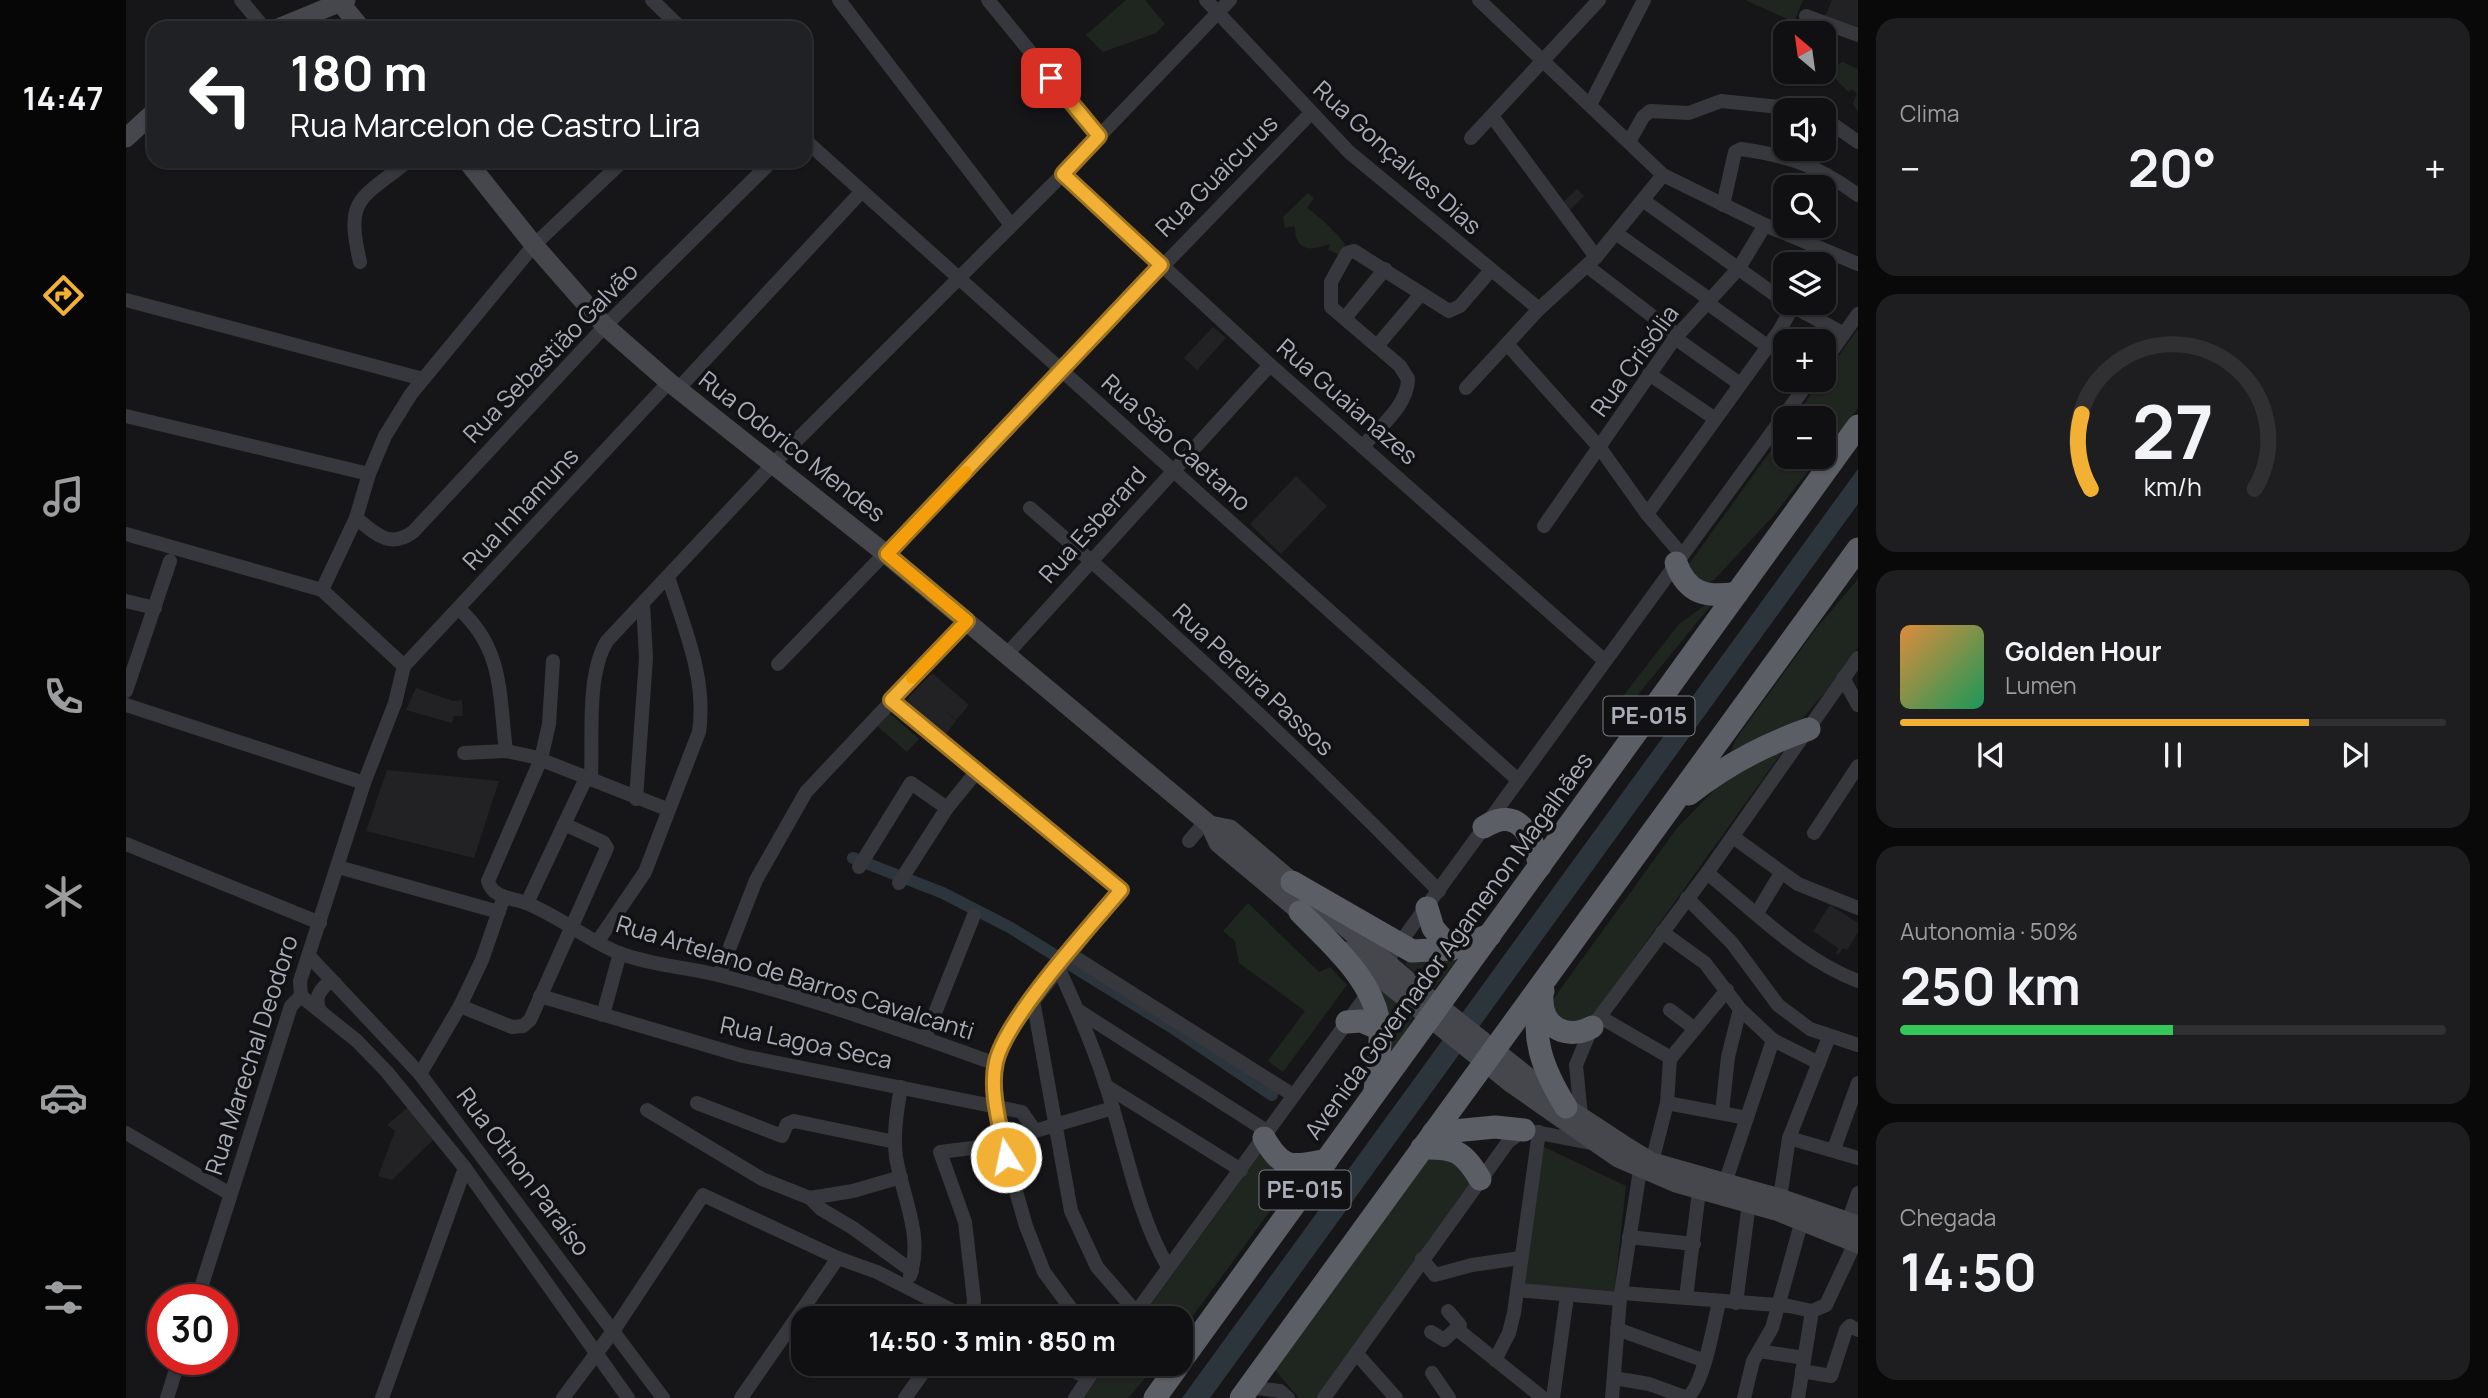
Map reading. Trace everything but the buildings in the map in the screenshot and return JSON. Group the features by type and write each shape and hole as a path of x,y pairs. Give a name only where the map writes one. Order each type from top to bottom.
{"highway":[{"name":"Avenida Governador Agamenon Magalhães","path":"1193,1345 1374,1095 1441,1017 1490,935 1858,426"},
{"name":"PE-015","path":"1245,1392 1427,1140 1483,1051 1556,966 1858,549"},
{"path":"1679,559 1685,582 1698,593 1721,596 1737,593"},
{"path":"1670,808 1743,757 1778,739 1809,729"},
{"path":"1484,827 1494,820 1519,824 1534,843 1540,866"},
{"path":"1292,882 1392,953 1451,949 1490,935"},
{"path":"1433,900 1433,928 1451,949"},
{"path":"1300,912 1369,992 1380,1029 1374,1095"},
{"path":"1556,966 1542,994 1537,1016 1538,1048 1547,1075 1573,1111"},
{"path":"1542,994 1546,1019 1559,1031 1582,1032 1596,1022"},
{"path":"1347,1022 1361,1021 1380,1029"},
{"path":"1427,1140 1495,1127 1531,1131"},
{"path":"1266,1135 1279,1160 1287,1164 1296,1166 1327,1160"},
{"path":"1427,1140 1438,1147 1462,1154 1480,1179"},
{"name":"Avenida Governador Agamenon Magalhães","path":"1155,1398 1171,1376"}],"main road":[{"path":"294,21 341,1 356,21"},
{"path":"127,134 147,118"},
{"name":"Rua Odorico Mendes","path":"473,168 534,245 605,326 674,385 887,554 1208,823 1218,843 1300,912 1441,1017"},
{"name":"Rua Odorico Mendes","path":"1208,823 1230,829 1292,882"},
{"path":"1392,953 1441,1017 1594,1144 1699,1191 1855,1233"},
{"path":"1483,1051 1573,1111 1646,1166 1780,1198 1855,1233"}],"street":[{"path":"241,0 258,21"},
{"path":"652,0 674,21"},
{"path":"839,0 1011,225"},
{"path":"988,0 1099,136"},
{"name":"Rua Gonçalves Dias","path":"1206,0 1310,114 1401,198 1539,309"},
{"path":"527,903 589,777 595,674 600,652 774,463 1063,174 1230,0"},
{"path":"1479,0 1591,103 1663,175 1765,225 1858,264"},
{"path":"1471,138 1599,0"},
{"path":"1591,103 1644,0"},
{"path":"1806,16 1858,35"},
{"path":"1629,142 1643,117 1650,111 1689,113 1721,101 1773,106"},
{"name":"Rua Guaicurus","path":"778,664 887,554 1161,265 1310,114"},
{"path":"1492,117 1592,262 1676,336 1740,384"},
{"path":"1836,126 1858,142"},
{"name":"Rua São Caetano","path":"812,146 1518,780"},
{"path":"1723,205 1735,152 1741,149 1816,167 1858,195"},
{"path":"360,262 354,233 355,207 362,197 399,168"},
{"path":"322,590 356,519 369,474 385,436 423,379 534,245 616,168"},
{"name":"Rua Sebastião Galvão","path":"356,519 384,540 401,540 413,532 605,326 765,168"},
{"name":"Rua Guaianazes","path":"1063,174 1270,365 1605,661"},
{"path":"1466,388 1539,309 1592,262 1663,175"},
{"name":"Rua Inhamuns","path":"404,666 862,191"},
{"path":"1644,201 1773,292"},
{"name":"Rua Crisólia","path":"1544,526 1676,336 1739,268 1765,225"},
{"path":"1617,234 1767,346"},
{"path":"1812,252 1814,246"},
{"path":"1363,446 1399,406 1409,383 1404,371 1331,307 1331,282 1347,253 1354,251 1444,309 1454,310 1491,270"},
{"path":"1345,318 1385,269"},
{"path":"1377,346 1421,294"},
{"path":"126,300 423,379"},
{"path":"1836,345 1858,314"},
{"path":"1647,514 1767,346 1784,315"},
{"path":"1810,315 1844,334"},
{"path":"1508,345 1600,448 1679,559"},
{"name":"Rua Esberard","path":"1007,654 1270,365"},
{"path":"1649,374 1714,418"},
{"name":"Avenida Governador Agamenon Magalhães","path":"1392,953 1801,392"},
{"path":"126,416 369,474"},
{"name":"Rua Pereira Passos","path":"1030,508 1091,561 1351,803 1433,900"},
{"path":"126,534 322,590 404,666"},
{"path":"126,691 170,561"},
{"path":"598,941 645,872 667,809 699,732 702,710 700,682 668,577"},
{"path":"126,601 155,608"},
{"path":"636,799 646,658 643,603"},
{"path":"459,609 484,635 491,651 506,751"},
{"path":"719,975 756,880 806,792 967,621"},
{"path":"1573,1111 1576,1065 1596,1022 1707,873 1858,658"},
{"path":"420,1074 460,1006 482,960 503,905 488,881 541,759 549,724 553,661"},
{"name":"Rua Marechal Deodoro","path":"202,1284 291,1006 301,996 300,981 364,783 395,703 404,666"},
{"path":"1843,678 1858,705"},
{"path":"891,700 1121,890 1063,960 1010,1031 996,1064 998,1109 1004,1144 1026,1226 1044,1272 1069,1306"},
{"path":"126,705 364,783"},
{"path":"464,753 506,751 541,759 636,799 667,809"},
{"path":"1814,833 1858,766"},
{"path":"899,883 947,808 977,771"},
{"path":"859,866 911,783 947,808"},
{"path":"1189,841 1208,823"},
{"path":"460,1006 512,1027 523,1026 530,1020 606,844 564,824"},
{"path":"1733,836 1798,884 1858,908"},
{"path":"126,844 320,923"},
{"name":"Rua Artelano de Barros Cavalcanti","path":"338,867 503,905 527,903 620,953 719,975 925,1038 996,1064"},
{"path":"1707,873 1819,963 1857,979"},
{"path":"1756,913 1781,873"},
{"path":"1688,898 1732,943 1778,1005 1799,1023 1829,1037 1858,1045"},
{"path":"925,1038 974,915"},
{"path":"1662,932 1700,958 1740,1009 1773,1040 1819,1063"},
{"path":"603,1015 620,953"},
{"name":"Rua Othon Paraíso","path":"309,956 420,1074 663,1398"},
{"path":"1063,960 1106,1086 1149,1229 1168,1267"},
{"path":"1063,960 1293,1095"},
{"path":"320,1011 317,1000 319,992 328,983 335,983"},
{"path":"1612,1398 1617,1329 1629,1237 1646,1166 1667,1103 1670,1059 1727,990"},
{"name":"Avenida Governador Agamenon Magalhães","path":"1140,1306 1369,992"},
{"name":"Rua Othon Paraíso","path":"301,996 357,1041 387,1072 465,1168 628,1398"},
{"name":"Rua Lagoa Seca","path":"540,996 743,1056 1022,1112 1035,1130 1056,1125"},
{"path":"1033,1000 1065,1187 1082,1238 1097,1267 1127,1306"},
{"path":"1721,1112 1728,1057 1740,1009"},
{"path":"1670,1010 1695,1029"},
{"path":"1079,1011 1266,1135"},
{"path":"1596,1022 1670,1059"},
{"path":"1780,1198 1789,1138 1829,1037"},
{"path":"1724,1183 1773,1040"},
{"path":"1834,1149 1855,1100 1858,1083"},
{"path":"1106,1086 1241,1170"},
{"path":"901,1087 895,1142 912,1226 912,1271 906,1287"},
{"path":"697,1103 773,1134 784,1135 787,1124 794,1121 895,1142"},
{"path":"1667,1103 1747,1118"},
{"path":"1056,1125 1113,1108"},
{"path":"647,1110 762,1179 810,1198 821,1209 853,1228 912,1271"},
{"path":"1495,1360 1509,1333 1509,1306 1517,1290 1531,1131"},
{"path":"1324,1398 1508,1142 1531,1131 1594,1144"},
{"path":"126,1133 230,1194"},
{"path":"1789,1138 1858,1158"},
{"path":"972,1306 974,1300 965,1222 940,1152 1004,1144"},
{"path":"382,1398 465,1168"},
{"path":"810,1198 853,1191 901,1177"},
{"path":"1686,1298 1699,1191"},
{"path":"1517,1290 1567,1296 1686,1298 1812,1311 1826,1305 1855,1233 1858,1193"},
{"path":"563,1398 614,1330 703,1195 838,1258 864,1266 945,1306"},
{"path":"1736,1303 1749,1203"},
{"path":"1744,1398 1753,1361 1772,1328 1802,1220"},
{"path":"1629,1237 1694,1244"},
{"path":"741,1398 838,1258"},
{"path":"1422,1259 1435,1275 1489,1262 1520,1258"},
{"path":"1553,1398 1567,1296"},
{"path":"1615,1378 1649,1384 1685,1398 1694,1392 1705,1361 1719,1302"},
{"path":"1431,1332 1444,1340 1457,1329 1460,1322 1448,1311"},
{"path":"1797,1398 1812,1311"},
{"path":"1759,1351 1831,1376 1846,1330 1854,1328"},
{"path":"1457,1329 1543,1398"},
{"path":"1617,1329 1705,1361"},
{"path":"1356,1353 1396,1398"},
{"path":"1432,1373 1449,1398"},
{"path":"167,1398 174,1375"},
{"path":"905,1398 921,1376"},
{"path":"1074,1398 1088,1378 1084,1376"},
{"path":"1245,1392 1280,1391 1288,1398"}],"shaded area":[{"path":"1126,0 1145,0 1165,24 1156,33 1103,52 1086,35"},
{"path":"1745,0 1803,0 1794,21"},
{"path":"1832,0 1858,0 1858,32 1836,24 1836,21 1824,19"},
{"path":"1843,62 1858,69 1858,112 1853,104 1857,93 1851,89 1849,92 1838,81 1836,65"},
{"path":"1577,189 1584,196 1567,213 1560,205"},
{"path":"1308,193 1314,198 1307,208 1327,224 1345,244 1340,255 1328,250 1330,244 1306,248 1299,243 1294,226 1285,228 1283,217"},
{"path":"1213,327 1226,338 1197,370 1184,358"},
{"path":"1858,329 1858,408 1836,436 1836,406 1803,406 1813,392 1836,392 1836,360"},
{"path":"1773,448 1773,469 1810,469 1774,515 1714,580 1701,586 1686,568"},
{"path":"1858,469 1858,504 1210,1398 1182,1398"},
{"path":"1296,476 1327,506 1281,554 1250,524"},
{"path":"1858,579 1858,648 1802,719 1729,756 1736,739 1815,630"},
{"path":"1708,603 1713,603 1631,703 1623,696 1679,624"},
{"path":"932,673 969,705 956,720 943,709 956,721 945,735 908,702 908,698"},
{"path":"416,688 453,701 462,700 463,716 454,716 452,723 406,710"},
{"path":"887,711 919,739 907,752 875,724"},
{"path":"1785,748 1590,1020 1579,1027 1555,1021 1553,1001 1559,991 1677,828 1739,765"},
{"path":"387,770 499,781 474,858 366,831"},
{"path":"1248,903 1319,972 1330,967 1347,985 1283,1072 1268,1061 1305,1011 1239,963 1235,941 1223,931"},
{"path":"1830,905 1858,923 1858,932 1847,950 1843,948 1838,955 1838,948 1813,931"},
{"path":"1461,955 1434,989 1406,965 1407,959"},
{"path":"1371,977 1414,1013 1406,1033 1390,1053"},
{"path":"408,1107 433,1140 392,1180 378,1176 395,1131 387,1125"},
{"path":"1540,1145 1626,1186 1614,1294 1519,1286"},
{"path":"1438,1148 1474,1181 1317,1398 1299,1398 1270,1364 1423,1151"},
{"path":"1263,1150 1298,1173 1193,1316 1193,1306 1150,1306"},
{"path":"1099,1376 1147,1376 1128,1398 1083,1398"}],"waterway":[{"path":"853,858 943,893 1011,928 1176,1030 1272,1095"}],"slow traffic":[{"path":"912,678 967,621 887,554 966,472"}],"route":[{"path":"1006,1157 995,1084 996,1064 1001,1047 1068,953 1121,890 891,700 967,621 887,554 1161,265 1063,174 1099,136 1051,78"}]}
